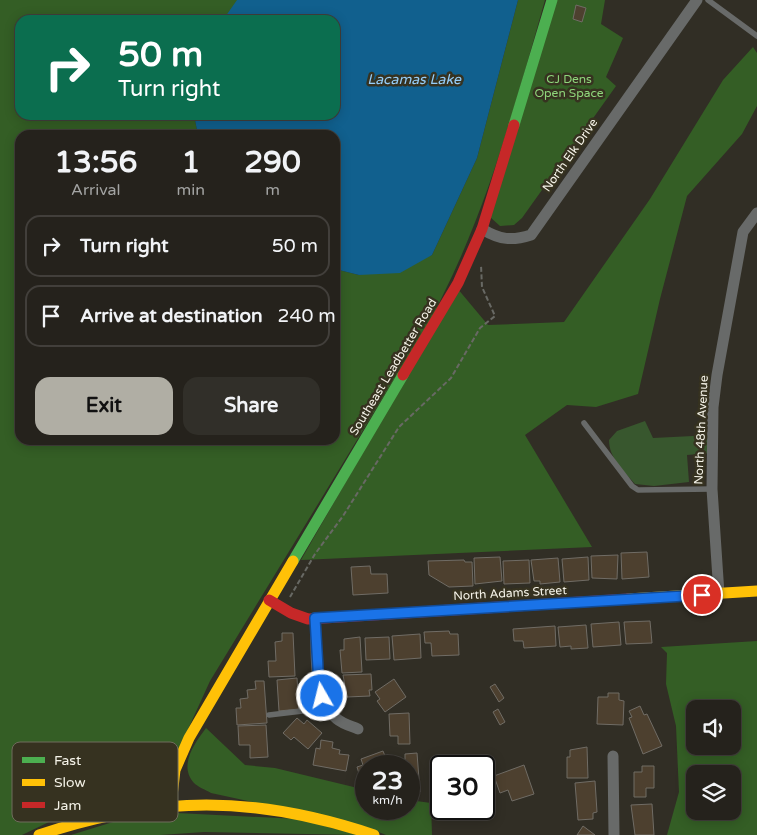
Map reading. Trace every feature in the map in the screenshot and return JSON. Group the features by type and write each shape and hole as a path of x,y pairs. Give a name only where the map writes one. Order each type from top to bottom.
{"street":[{"name":"Southeast Leadbetter Road","path":"178,766 187,742 269,600 428,336 472,254 482,229 552,0"},
{"name":"North Elk Drive","path":"482,229 495,238 515,240 531,234 697,0"},
{"name":"North 48th Avenue","path":"719,594 712,489 713,407 717,375 744,232 756,214"},
{"name":"North Adams Street","path":"269,600 302,618 315,618 757,591"},
{"path":"315,618 319,685 324,702 336,718 358,729"},
{"path":"614,756 614,835"},
{"path":"178,804 197,803 271,809 327,820 374,835"},
{"path":"39,835 80,822"}],"lane":[{"path":"708,0 757,36"},
{"path":"584,423 632,486 638,490 712,489"},
{"path":"269,715 310,710 324,702"}],"path":[{"path":"283,609 315,554 343,516 399,427 451,378 480,328 495,316 482,287 481,261 472,254"}],"green space":[{"path":"0,0 239,0 230,15 15,15 15,120 195,120 197,130 15,130 15,445 340,445 340,270 359,275 432,255 477,158 518,0 545,0 501,151 488,188 459,261 431,319 415,351 393,381 210,681 178,751 178,742 12,742 12,822 49,822 22,835 0,835"},
{"name":"CJ Dens Open Space","path":"556,0 605,0 601,24 623,38 606,77 616,86 522,218 514,225 500,226 490,217"},
{"path":"753,47 757,53 757,106 742,134 687,196 638,394 596,407 567,405 525,435 592,547 301,560 457,288 488,325 564,322 650,199 723,80"},
{"path":"645,421 653,438 713,435 712,453 687,455 689,482 654,486 635,484 618,464 612,453 609,440 617,431"},
{"path":"757,641 757,835 667,835 679,792 676,726 666,684 667,653 661,647"},
{"path":"206,728 245,765 275,768 355,787 355,820 420,820 420,802 430,803 432,835 386,835 366,827 211,793 194,783 189,776 188,762 197,740"},
{"path":"178,813 299,819 358,835 204,832 160,835 71,835 113,822 178,822"}],"water":[{"name":"Lacamas Lake","path":"237,0 518,0 477,158 432,255 400,273 359,275 340,270 340,130 197,130 195,120 340,120 340,15 226,15"}],"building":[{"path":"576,5 586,8 582,22 573,19"},
{"path":"647,552 649,577 622,579 621,553"},
{"path":"618,555 617,579 592,578 591,556"},
{"path":"500,557 502,581 475,584 474,558"},
{"path":"588,557 589,580 564,582 562,559"},
{"path":"558,558 560,582 540,584 540,581 534,581 531,560"},
{"path":"464,560 465,562 472,562 473,586 449,587 429,575 428,561"},
{"path":"529,560 530,583 504,584 503,561"},
{"path":"370,566 371,574 387,574 388,593 353,595 351,567"},
{"path":"650,621 652,643 626,644 624,622"},
{"path":"619,622 621,645 593,647 591,624"},
{"path":"586,625 588,648 571,649 571,646 560,647 558,627"},
{"path":"555,626 556,646 524,648 523,641 514,641 513,629"},
{"path":"449,631 450,634 458,634 459,655 432,656 431,643 425,643 424,632"},
{"path":"282,633 293,633 295,676 269,677 268,661 276,661 275,642 282,641"},
{"path":"420,634 421,658 394,660 392,636"},
{"path":"360,637 362,672 342,673 340,650 344,650 344,639"},
{"path":"389,637 390,659 366,660 365,638"},
{"path":"371,674 372,690 369,690 370,696 347,697 343,675"},
{"path":"297,678 299,709 279,711 277,680"},
{"path":"394,679 406,697 385,712 377,701 380,699 375,692"},
{"path":"255,681 264,681 267,723 237,725 236,708 241,708 240,699 248,698 247,690 256,689"},
{"path":"495,684 504,698 499,702 490,687"},
{"path":"608,693 619,693 619,700 624,701 623,725 597,724 598,697 608,697"},
{"path":"640,706 644,715 647,714 662,746 643,754 629,718 632,717 629,711"},
{"path":"498,709 505,722 500,725 493,712"},
{"path":"409,713 410,744 398,744 398,736 390,736 389,714"},
{"path":"297,718 304,724 307,720 322,733 308,749 294,737 291,740 283,733"},
{"path":"266,725 268,757 250,758 250,745 239,745 238,726"},
{"path":"321,740 333,742 332,748 340,750 339,754 349,755 346,771 313,765 316,748 320,749"},
{"path":"587,747 588,778 567,778 567,757 570,757 570,750"},
{"path":"383,751 385,755 372,755"},
{"path":"417,753 417,755 405,755"},
{"path":"524,765 534,794 512,801 508,790 500,793 495,776"},
{"path":"642,766 654,766 654,788 646,788 646,797 634,797 634,772 642,772"},
{"path":"595,781 597,812 593,813 593,819 578,820 575,783"},
{"path":"652,804 654,835 635,835 631,805"},
{"path":"583,826 595,835 577,835"}],"traffic: fast":[{"path":"514,125 552,0"},
{"path":"293,561 403,375"}],"traffic: slow":[{"path":"178,763 189,738 293,561"},
{"path":"628,599 757,591"},
{"path":"178,806 207,805 247,807 288,812 374,835"},
{"path":"39,835 83,822"}],"traffic: jam":[{"path":"403,375 458,283 482,229 514,125"},
{"path":"269,600 291,613 308,619 628,599"}],"route":[{"path":"322,696 319,685 315,618 702,595"}]}
